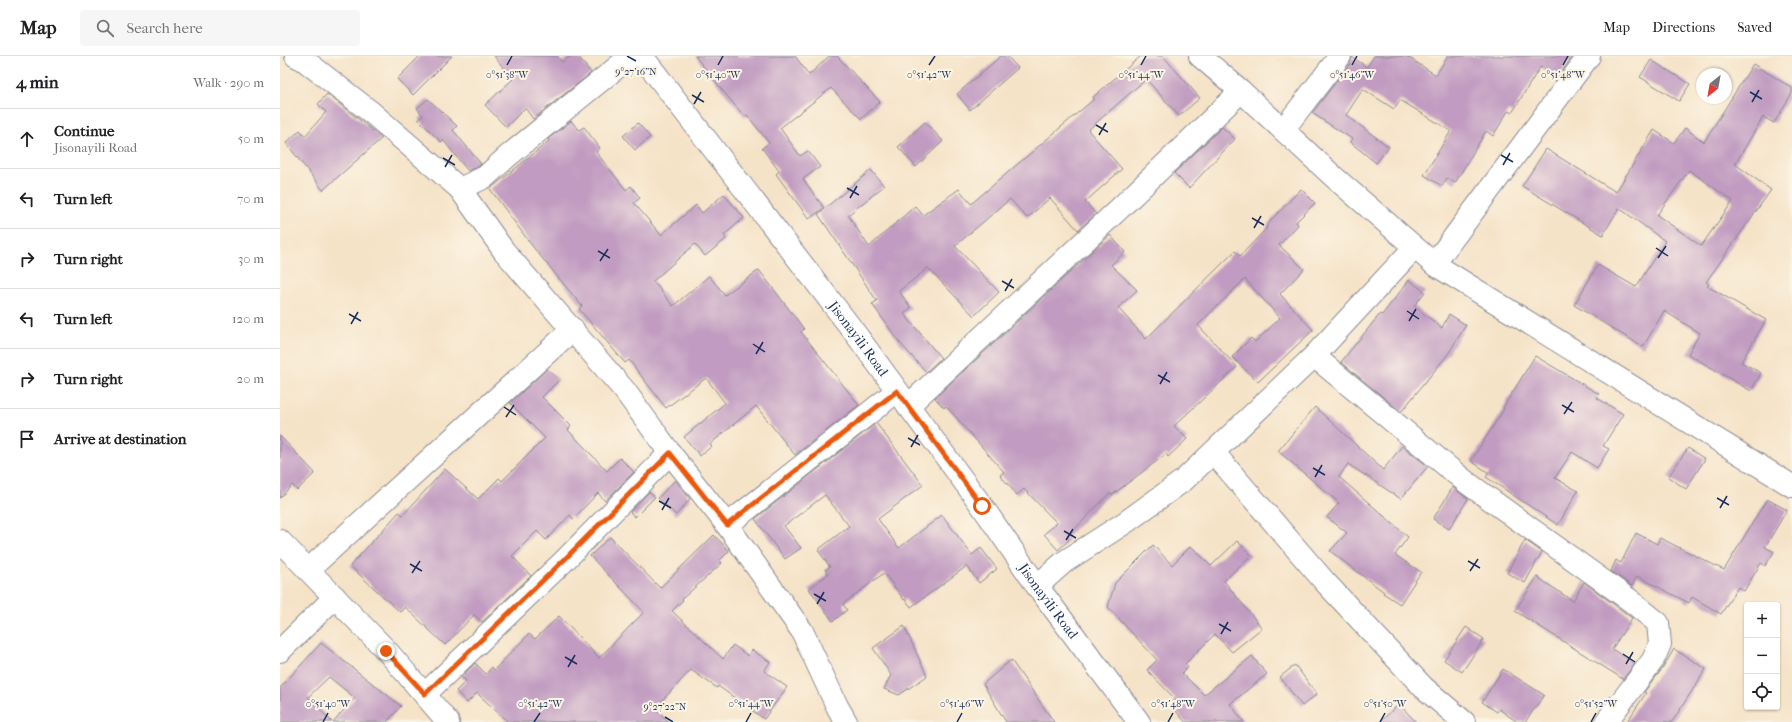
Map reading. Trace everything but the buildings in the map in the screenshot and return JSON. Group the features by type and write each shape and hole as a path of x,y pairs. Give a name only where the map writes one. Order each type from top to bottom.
{"street":[{"path":"296,56 304,60 372,113 460,189 504,251 625,391 670,453 727,525 802,631 846,722"},
{"path":"460,189 485,177 508,156 631,56"},
{"name":"Jisonayili Road","path":"642,56 852,329 982,506 1037,586 1139,722"},
{"path":"1200,56 1241,91 1335,178 1434,264 1792,486"},
{"path":"1282,130 1340,56"},
{"path":"1434,264 1589,56"},
{"path":"727,525 903,398 1120,208 1241,91"},
{"path":"1037,586 1064,562 1126,522 1184,480 1314,356 1414,248"},
{"path":"308,570 573,329"},
{"path":"1314,356 1466,482 1631,601 1658,623 1660,644 1653,660 1606,722"},
{"path":"425,694 564,560 670,453"},
{"path":"1214,453 1331,588 1423,687 1464,722"},
{"path":"280,542 386,651 448,722"},
{"path":"280,651 335,597"}],"route":[{"path":"386,651 425,694 564,560 670,453 727,525 897,391 982,506"}]}
